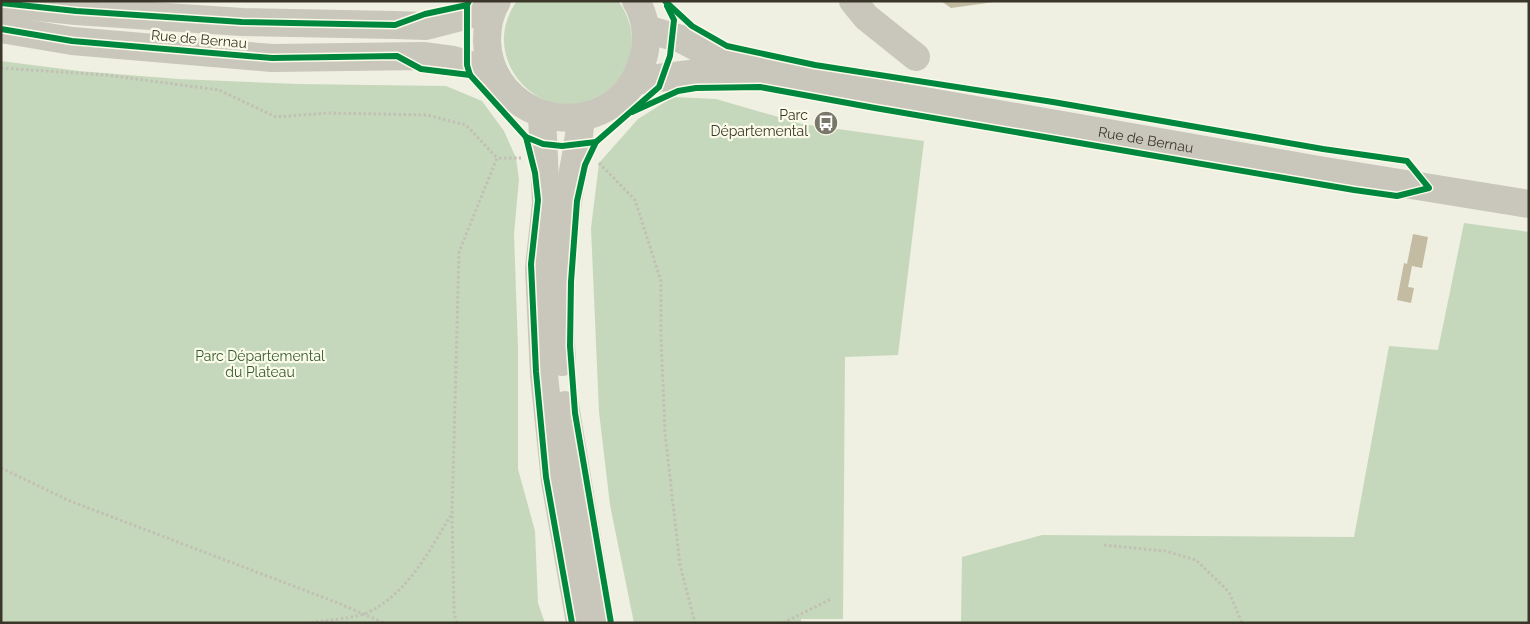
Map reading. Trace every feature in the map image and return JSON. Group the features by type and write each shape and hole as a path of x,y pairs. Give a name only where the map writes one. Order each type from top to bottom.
{"street":[{"path":"494,5 487,30 487,52 494,72 506,91 522,105 542,115 562,118 581,117 602,110 620,98 634,81 644,56 646,29 640,7 636,1"},
{"path":"854,1 866,17 916,57"},
{"name":"Rue de Bernau","path":"1,3 241,12 426,26 494,5"},
{"path":"72,41 76,6"},
{"name":"Rue de Bernau","path":"1,29 72,41 272,58 423,56 453,60 494,72"},
{"name":"Rue de Bernau","path":"646,29 681,39 713,56 764,73 1309,169 1529,204"},
{"name":"Rue de Bernau","path":"634,81 698,73 764,73"},
{"path":"542,115 546,203 539,268 544,375 555,481 580,623"},
{"path":"581,117 580,134 568,202 562,283 561,347 566,414 601,623"}],"path":[{"path":"1,68 106,75 219,90 276,117 328,113 427,115 466,125 497,158 523,158"},
{"path":"457,623 454,614 452,514 459,252 497,158"},
{"path":"599,163 635,200 661,280 661,338 665,433 680,565 695,623"},
{"path":"1,468 70,501 338,603 384,623"},
{"path":"311,623 363,614 389,598 419,567 452,514"},
{"path":"1104,544 1164,550 1196,560 1229,592 1242,623"},
{"path":"783,623 831,598"}],"green space":[{"path":"517,1 618,1 626,13 632,34 628,61 620,77 602,94 579,103 558,104 538,96 521,83 510,65 504,45 506,23"},
{"name":"Parc Départemental du Plateau","path":"1,61 79,71 178,79 297,84 446,86 482,101 504,131 516,158 519,179 514,234 518,348 518,469 535,531 538,603 545,623 1,623"},
{"path":"673,97 716,99 802,124 924,141 898,355 845,357 843,619 801,619 801,623 634,623 610,505 599,412 591,228 599,163 638,119"},
{"path":"1464,223 1529,232 1529,623 961,623 962,557 1042,535 1354,537 1389,346 1438,350"}],"building":[{"path":"941,1 994,1 994,2 951,8"},
{"path":"1413,234 1428,237 1422,268 1412,266 1408,287 1414,288 1411,303 1397,300 1404,263 1407,264"}],"cycle path":[{"path":"469,1 467,5 467,65 470,75 526,137 543,144 562,146 596,142 659,87 670,56 674,20 667,6"},
{"path":"632,112 678,91 696,88 760,87 1354,190 1397,196 1429,188 1407,161 1323,149 1053,102 815,65 727,46 692,26 665,1"},
{"path":"1,3 76,11 242,22 395,25 425,14 467,5"},
{"path":"1,29 72,41 272,58 397,56 421,69 470,75"},
{"path":"526,137 535,173 538,200 531,264 536,372 546,477 572,623"},
{"path":"596,142 585,165 577,201 571,282 570,346 575,413 611,623"}],"place":[{"name":"Parc Départemental","path":"826,123"}]}
